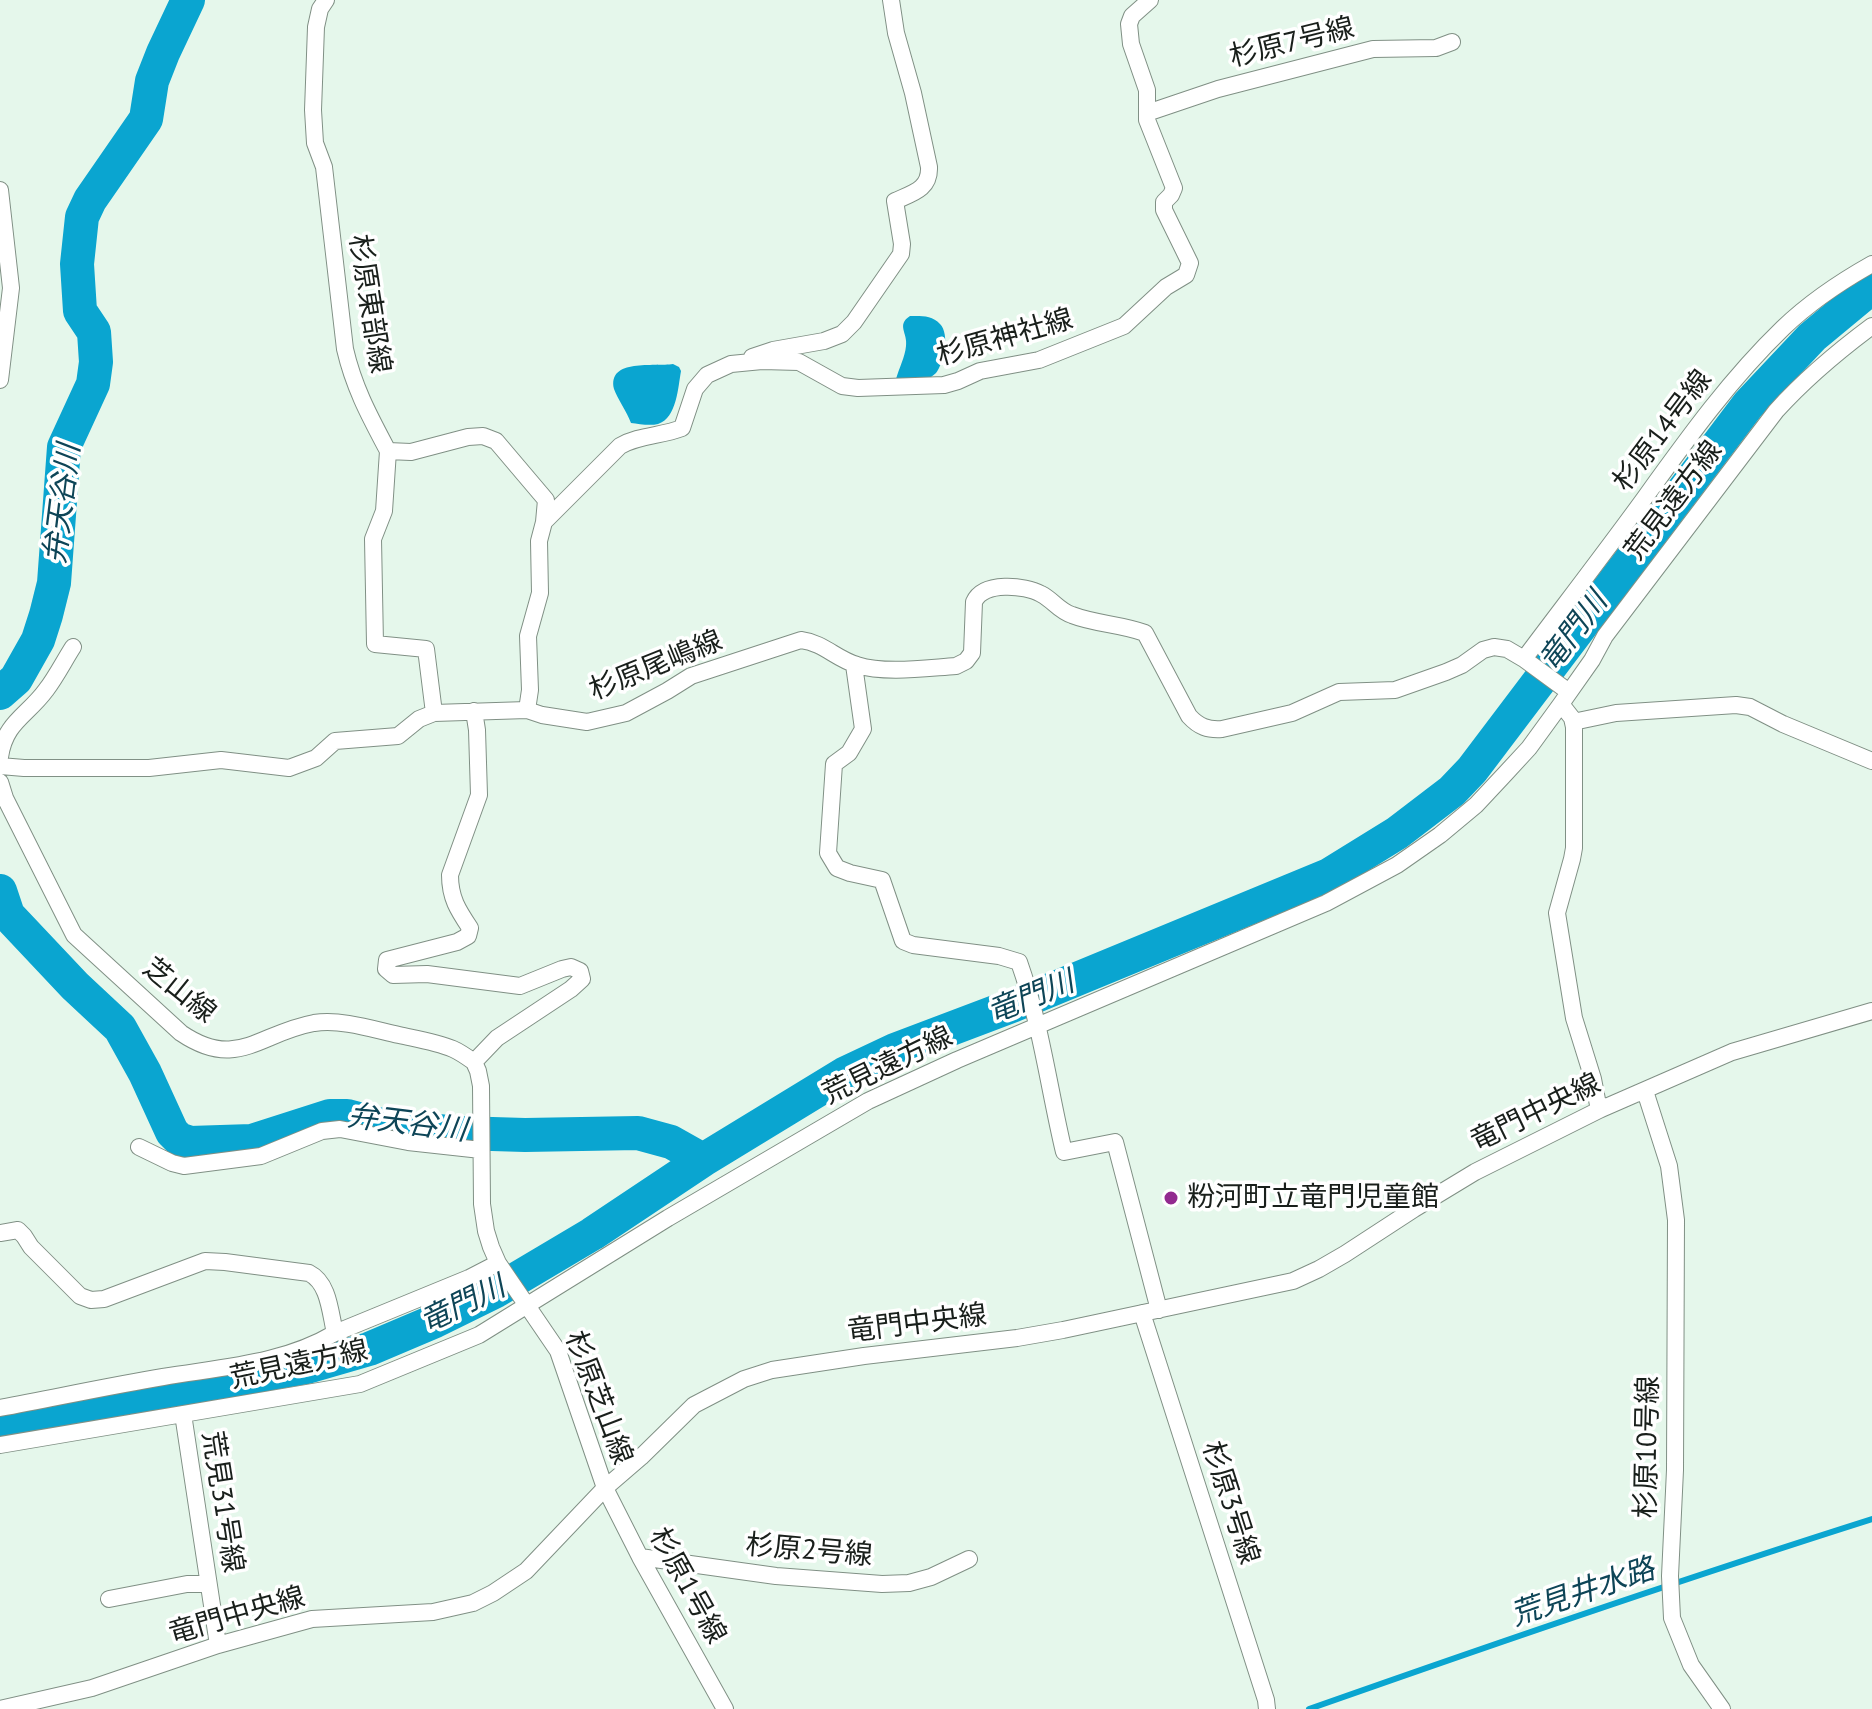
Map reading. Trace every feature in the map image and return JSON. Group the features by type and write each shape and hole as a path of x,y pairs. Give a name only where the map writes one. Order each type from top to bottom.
{"street":[{"name":"杉原東部線","path":"326,0 318,18 314,57 315,143 324,167 345,349 351,375 388,451"},
{"path":"731,364 773,350 824,341 842,334 854,322 901,254 895,201 925,185 930,175 891,0"},
{"name":"杉原神社線","path":"544,522 620,446 632,439 666,434 682,428 695,389 707,375 731,364 799,362 842,386 858,388 944,385 980,371 1039,360 1124,326 1166,287 1186,275 1190,263 1164,210 1164,202 1174,188 1147,120 1147,90 1131,44 1129,24 1132,16 1150,0"},
{"name":"杉原7号線","path":"1147,113 1218,89 1373,49 1436,48 1452,42"},
{"path":"0,190 11,288 0,380"},
{"name":"杉原14号線","path":"1525,660 1709,412 1747,366 1807,306 1872,264"},
{"name":"荒見遠方線","path":"0,1445 360,1384 479,1335 524,1300 579,1275 755,1166 868,1101 1038,1022 1326,903 1397,865 1476,805 1529,748 1564,694 1592,660 1605,636 1776,411 1799,385 1837,351 1872,326"},
{"path":"434,713 426,649 375,644 373,539 384,511 388,451 411,452 483,436 496,441 546,500 539,541 540,593 528,636 530,690 527,710"},
{"name":"杉原尾嶋線","path":"0,766 149,768 221,760 289,768 316,758 335,741 398,736 419,719 434,713 527,710 587,722 626,713 691,676 801,640 815,642 854,665 875,669 956,666 966,661 972,653 977,595 1000,587 1030,590 1073,616 1145,633 1189,716 1197,725 1211,730 1292,713 1339,692 1395,690 1446,672 1483,650 1494,647 1507,649 1525,660 1564,694 1573,722"},
{"path":"0,757 10,727 45,692 73,647"},
{"path":"854,665 863,729 849,753 834,764 828,853 837,868 882,880 903,941 1019,962 1038,1022"},
{"path":"1599,1110 1574,1018 1557,913 1574,848 1573,722 1616,713 1736,705 1750,707 1872,761"},
{"path":"474,711 479,795 450,875 458,912 470,928 468,936 457,942 387,960 386,969 393,975 427,974 520,986 571,967 580,971 582,979 497,1038 474,1062"},
{"name":"芝山線","path":"0,782 5,798 74,935 181,1033 196,1043 215,1049 234,1050 290,1029 317,1023 343,1023 455,1050 474,1062"},
{"name":"竜門中央線","path":"0,1709 92,1688 218,1645 312,1619 433,1612 473,1603 526,1571 605,1488 694,1405 744,1379 772,1370 864,1356 1017,1338 1293,1281 1319,1269 1475,1172 1599,1110 1732,1052 1872,1011"},
{"name":"杉原3号線","path":"1038,1022 1064,1152 1115,1142 1150,1311 1267,1709"},
{"name":"杉原芝山線","path":"474,1062 481,1086 482,1204 486,1231 499,1264 558,1351 605,1488"},
{"name":"杉原10号線","path":"1645,1091 1669,1166 1676,1220 1672,1618 1691,1665 1722,1709"},
{"path":"139,1147 184,1166 261,1156 322,1131 340,1129 408,1142 481,1148"},
{"path":"0,1233 18,1230 80,1296 91,1300 104,1299 205,1261 309,1273 319,1278 325,1289 335,1333"},
{"path":"0,1408 267,1360 315,1345 335,1333 499,1264"},
{"name":"荒見31号線","path":"183,1414 218,1645"},
{"name":"杉原1号線","path":"605,1488 725,1709"},
{"name":"杉原2号線","path":"640,1557 776,1576 882,1584 909,1583 931,1577 969,1559"},
{"path":"109,1599 187,1584 208,1584"}],"water":[{"path":"910,316 933,319 945,334 941,363 936,373 926,381 896,379 906,346 903,326"},
{"path":"673,364 681,371 676,401 669,415 658,424 631,423 614,389 618,372 634,366"}],"waterway":[{"name":"弁天谷川","path":"0,693 16,679 38,640 46,615 54,583 64,447 93,384 96,362 94,332 80,311 77,264 82,217 90,200 146,119 152,81 188,0"},
{"name":"竜門川","path":"0,1421 307,1367 369,1349 496,1291 592,1234 703,1160 844,1074 895,1050 1014,1005 1329,875 1397,833 1452,791 1472,770 1748,405 1812,337 1872,290"},
{"name":"弁天谷川","path":"0,891 8,915 120,1028 172,1132 179,1139 190,1143 252,1141 330,1116 347,1116 385,1126 459,1133 638,1133 671,1142 703,1160"},
{"name":"荒見井水路","path":"1309,1709 1872,1519"}],"place":[{"name":"粉河町立竜門児童館","path":"1171,1198"}]}
